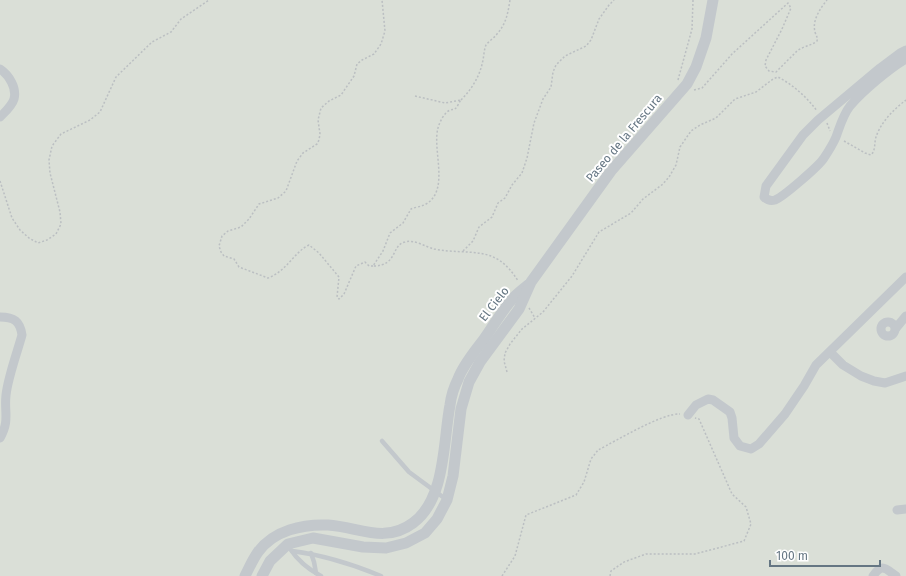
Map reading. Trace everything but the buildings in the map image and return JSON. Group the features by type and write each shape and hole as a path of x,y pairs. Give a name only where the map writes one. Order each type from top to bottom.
{"street":[{"name":"Paseo de la Frescura","path":"531,282 611,171 687,84 696,67 706,38 713,0"},
{"path":"906,50 880,68 848,102 836,137 823,161 785,194 775,200 767,200 764,197 766,186 803,135 822,117 848,102 906,59"},
{"path":"0,69 7,74 13,85 14,99 8,109 0,117"},
{"path":"688,415 696,405 708,399 713,400 730,412 734,438 740,446 751,448 759,444 785,414 816,365 906,277"},
{"name":"El Cielo","path":"245,576 258,552 272,538 287,530 308,526 329,525 374,534 385,534 400,530 413,523 426,511 435,492 440,473 450,404 458,378 475,350 514,297 531,282"},
{"name":"El Cielo","path":"262,576 270,561 290,547 313,538 386,548 406,543 425,533 437,519 447,500 453,476 461,409 469,382 480,362 519,309 531,282"},
{"path":"897,286 906,291"},
{"path":"896,328 906,316"},
{"path":"0,317 10,318 16,321 21,326 22,335 6,396 6,426 0,438"},
{"path":"830,352 843,365 861,376 874,381 885,383 906,376"},
{"path":"873,576 878,569 881,568 885,568 896,576"}],"lane":[{"path":"382,441 410,472 447,500"},
{"path":"282,533 298,560 321,576"},
{"path":"290,547 352,564 381,576"},
{"path":"311,553 316,573"}],"path":[{"path":"0,181 12,218 20,230 29,238 38,243 47,240 56,234 61,224 60,212 50,173 49,160 52,146 61,134 90,120 100,112 116,77 152,42 171,32 181,19 209,0"},
{"path":"382,0 382,10 386,31 381,44 374,54 357,64 354,76 341,94 329,101 322,108 318,120 320,134 319,140 317,144 303,153 297,161 286,192 278,198 259,204 249,219 241,227 225,233 222,236 219,246 222,254 224,256 234,258 239,267 268,278 278,273 304,247 309,245 339,277 337,297 339,299 344,294 356,266 365,262 370,266 384,265 389,262 398,247 406,241 432,249 451,252 464,251 489,255 502,262 514,273 519,282 521,291"},
{"path":"373,266 390,233 403,223 411,209 426,204 434,196 439,182 438,128 445,115 449,111 455,109 472,88 478,76 486,46 505,22 509,12 510,0"},
{"path":"464,251 473,241 479,227 492,217 498,203 505,198 512,184 522,173 527,158 534,123 543,99 551,87 553,72 556,65 565,56 586,46 591,40 599,19 614,0"},
{"path":"693,0 692,29 677,84 682,90 691,91 702,88 732,54 788,3 791,8 765,66 770,72 776,72 798,51 817,42 818,37 815,32 816,17 827,0"},
{"path":"774,72 776,78"},
{"path":"507,372 504,361 505,353 510,344 522,328 543,312 572,276 599,232 631,213 642,199 663,184 676,165 680,147 691,131 716,118 735,99 756,92 778,77 806,98 822,117 831,133 871,155 874,152 876,135 884,122 891,113 906,100"},
{"path":"415,96 445,103 461,100"},
{"path":"502,576 515,556 526,515 576,495 584,482 591,459 598,450 658,419 674,414 688,415 699,419 732,494 746,507 751,524 744,541 695,554 646,554 624,562 610,571 610,576"}],"shaded area":[{"path":"0,0 906,0 906,576 0,576"}]}
